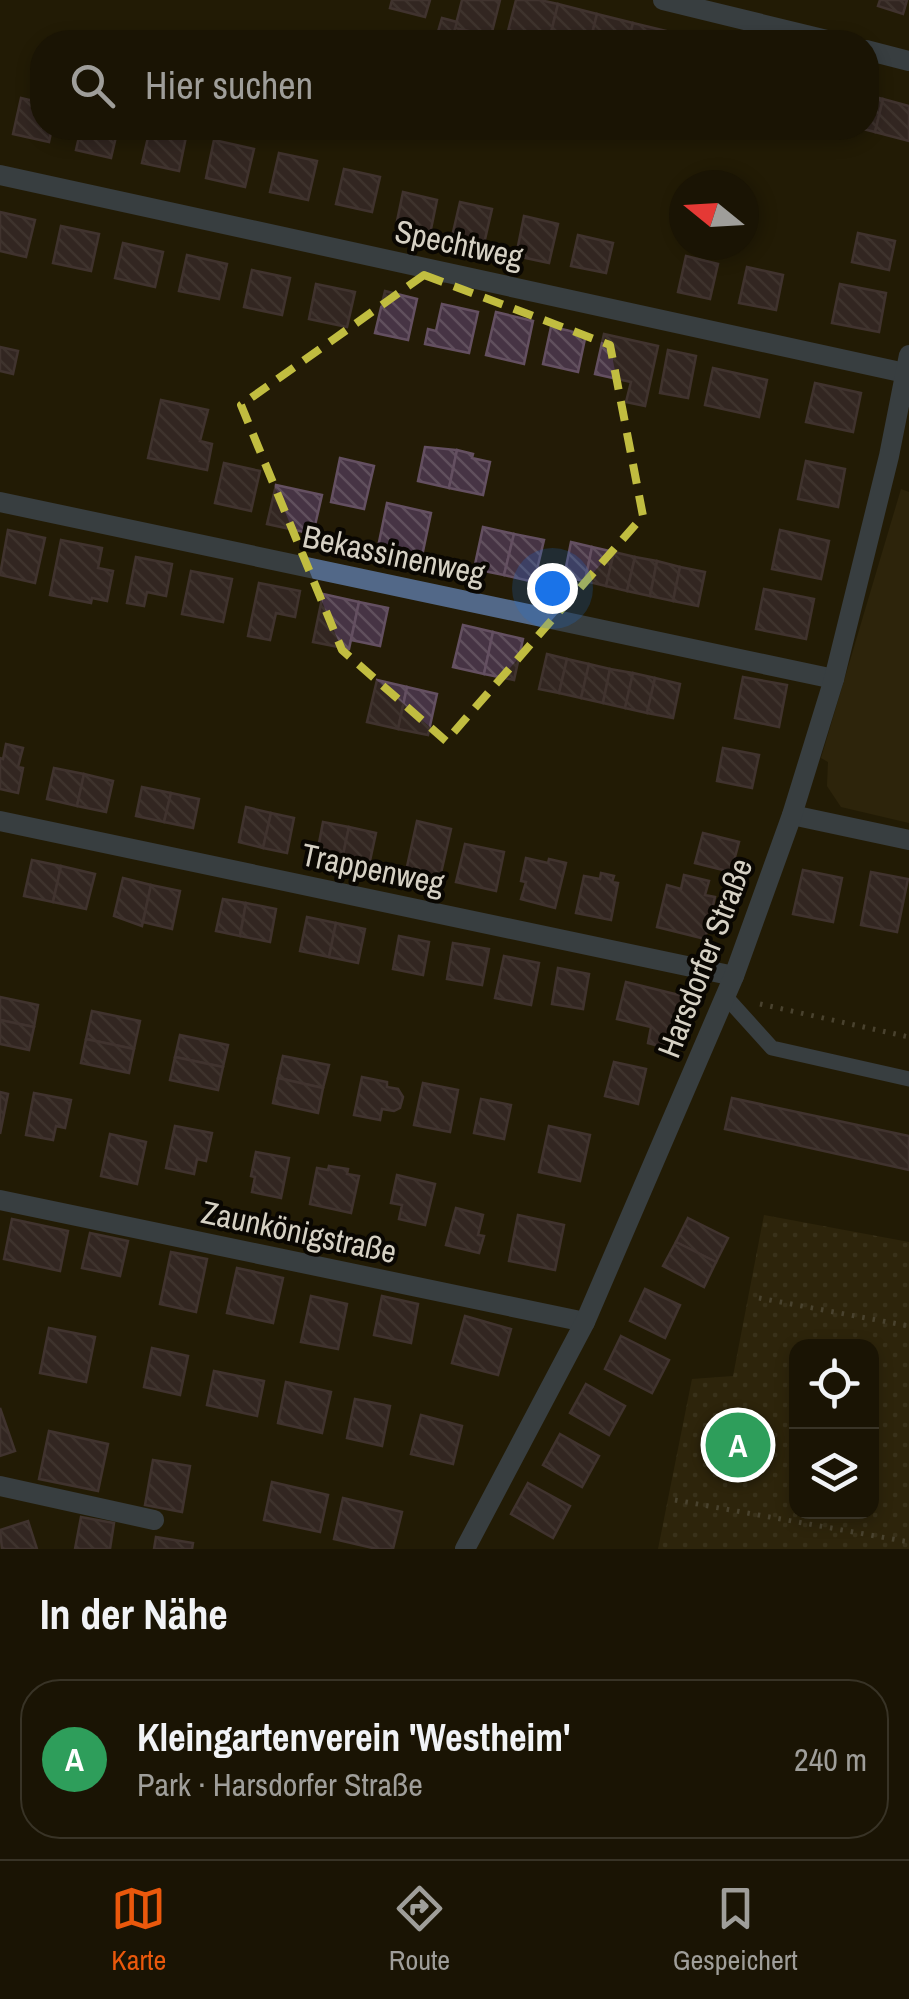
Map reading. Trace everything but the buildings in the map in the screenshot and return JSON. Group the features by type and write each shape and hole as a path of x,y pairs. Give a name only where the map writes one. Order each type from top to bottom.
{"street":[{"path":"663,0 786,30"},
{"path":"879,53 909,61"},
{"name":"Spechtweg","path":"0,175 907,364"},
{"name":"Harsdorfer Straße","path":"465,1549 585,1322 734,976 792,815 899,458 907,364"},
{"name":"Bekassinenweg","path":"0,502 834,679"},
{"path":"792,815 909,840"},
{"name":"Trappenweg","path":"0,822 734,976"},
{"name":"Zaunkönigstraße","path":"0,1200 585,1322"},
{"path":"0,1486 154,1520"}],"lane":[{"path":"726,997 772,1048 909,1079"}],"path":[{"path":"750,1002 909,1037"},
{"path":"759,1298 909,1326"},
{"path":"675,1500 909,1542"}],"highlighted area":[{"path":"424,275 610,345 643,516 446,741 342,650 241,405"}],"shaded area":[{"path":"901,489 909,492 909,823 841,807 827,786 828,762 821,758"},
{"path":"764,1215 909,1242 909,1549 658,1549 692,1379 733,1376"}],"place":[{"name":"Kleingartenverein 'Westheim'","path":"738,1445"}]}
